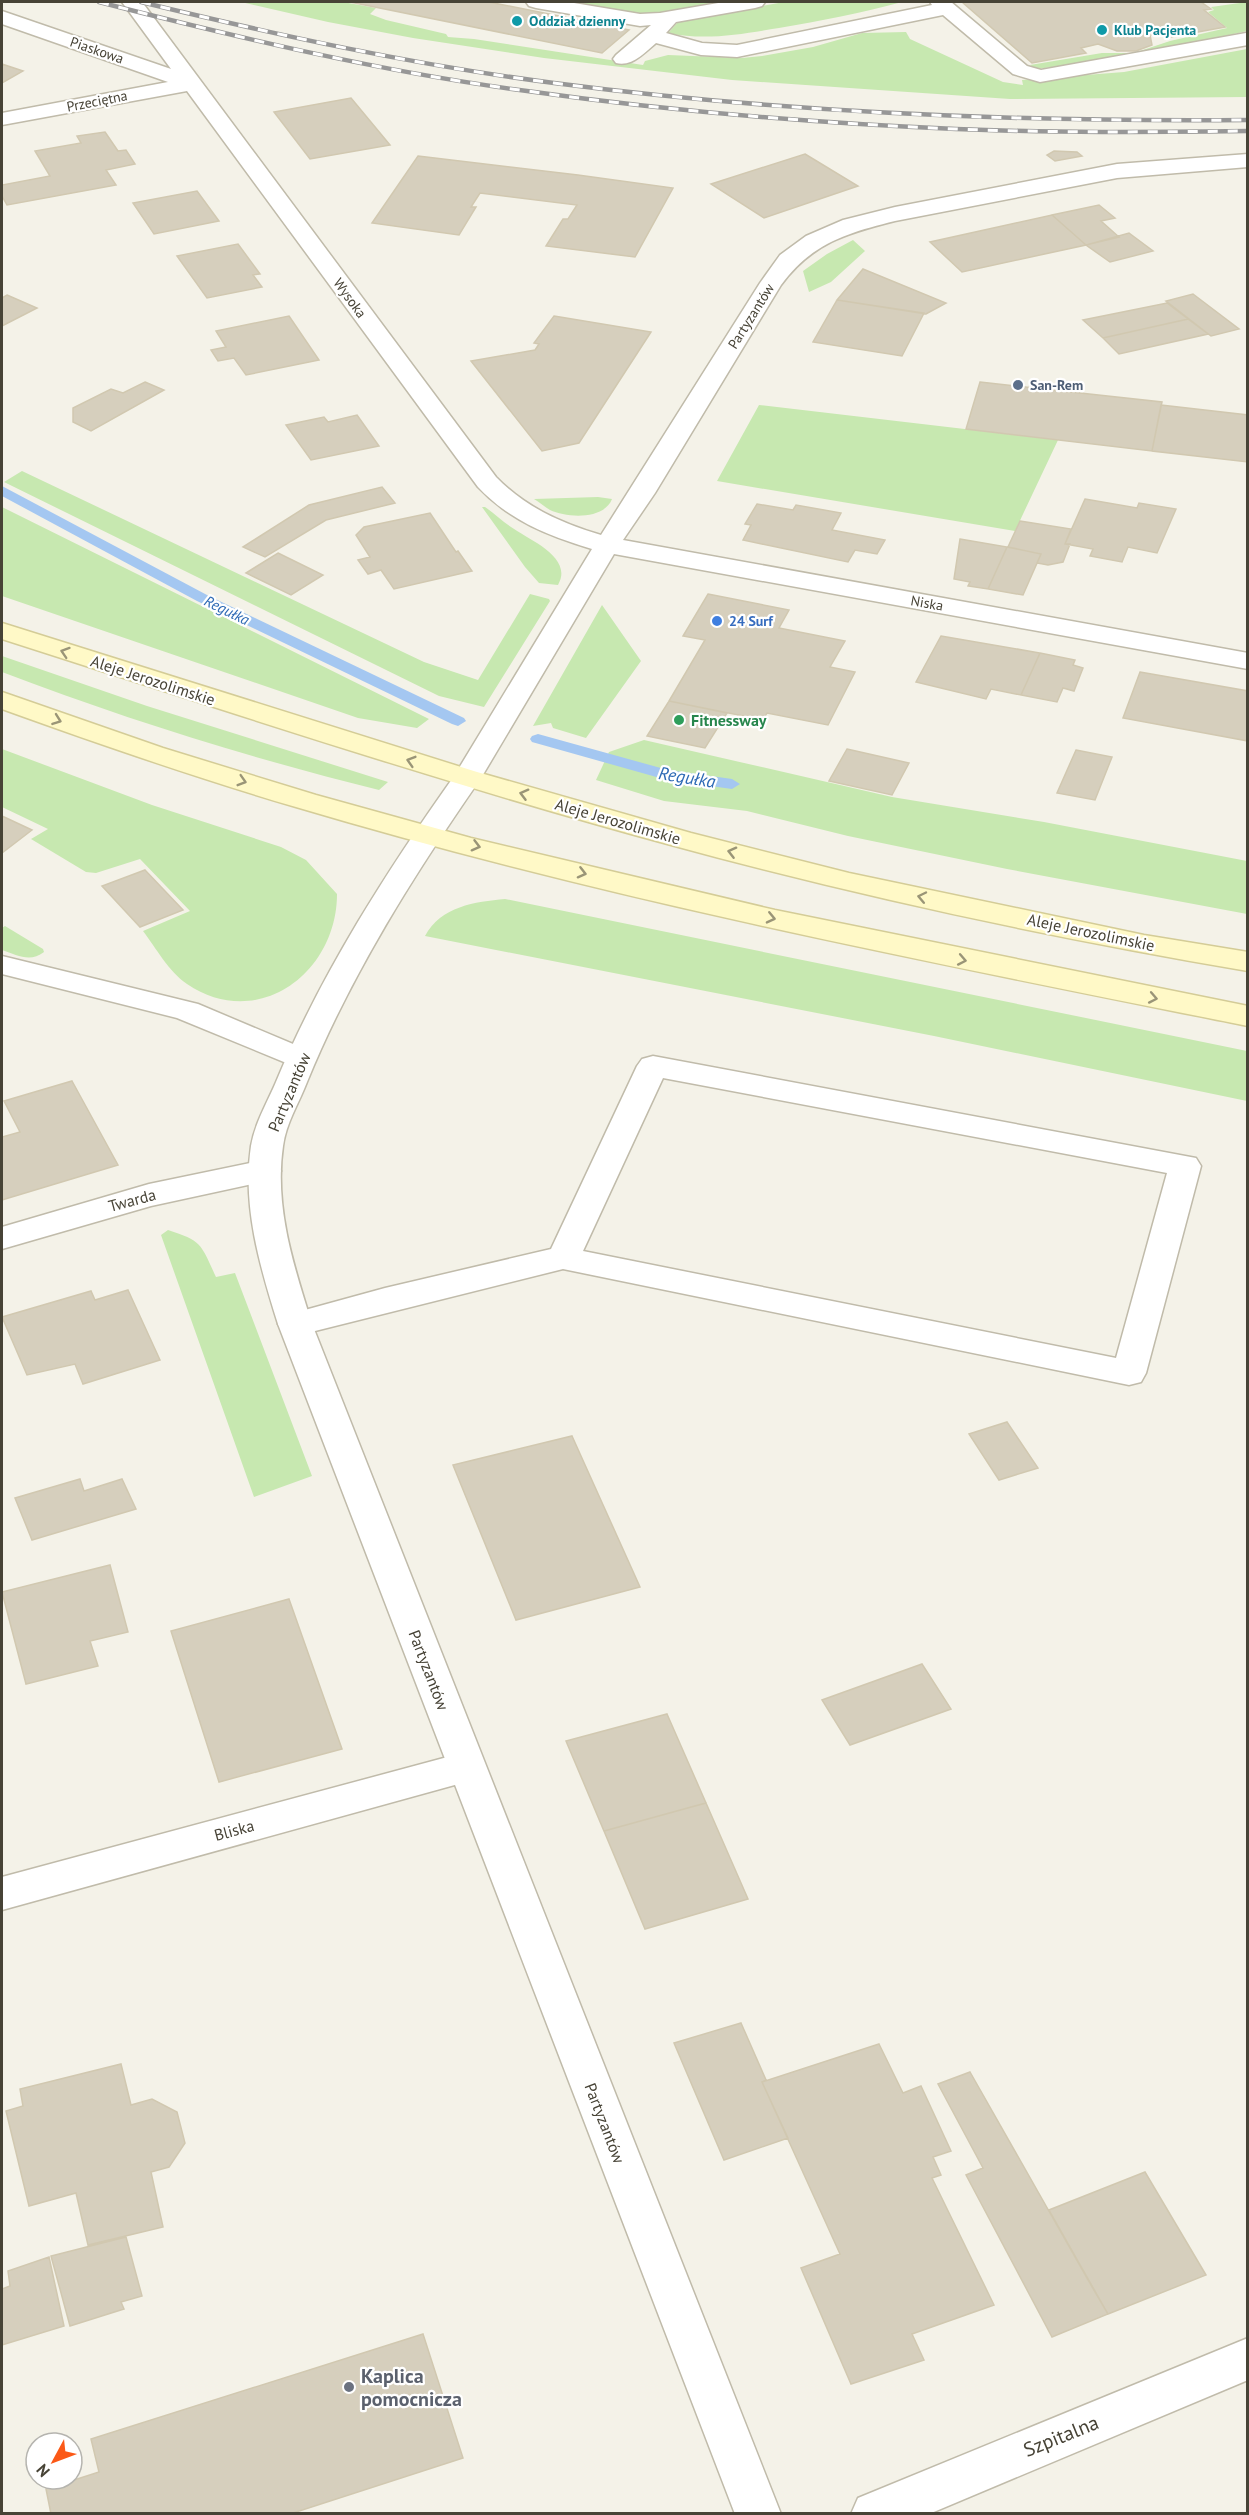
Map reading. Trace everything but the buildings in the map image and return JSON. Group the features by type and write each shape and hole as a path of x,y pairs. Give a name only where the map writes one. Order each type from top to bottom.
{"main road":[{"name":"Aleje Jerozolimskie","path":"2,631 467,778 681,839 848,882 1143,944 1248,962"},
{"path":"2,700 217,774 427,834 583,874 885,944 1248,1016"}],"street":[{"name":"Wysoka","path":"132,2 492,488 530,518 570,534 607,545"},
{"path":"536,2 624,19 647,20 755,2"},
{"path":"652,36 701,49 737,51 943,5 1020,70 1040,76 1246,39"},
{"name":"Piaskowa","path":"2,17 192,84"},
{"path":"623,59 652,36 670,17"},
{"name":"Przeciętna","path":"2,118 192,84"},
{"name":"Partyzantów","path":"758,2514 295,1324 280,1282 273,1248 267,1207 265,1171 267,1143 301,1059 374,920 427,834 467,778 607,545 642,493 771,283 788,260 814,241 850,225 895,214 1118,171 1248,160"},
{"name":"Niska","path":"607,545 1248,661"},
{"path":"2,965 187,1011 301,1059"},
{"path":"295,1324 563,1258 1128,1373 1185,1166 653,1066 563,1258"},
{"name":"Twarda","path":"2,1238 149,1195 265,1171"},
{"name":"Bliska","path":"2,1894 466,1767"},
{"name":"Szpitalna","path":"874,2514 1248,2359"}],"green space":[{"path":"241,2 343,2 376,8 370,14 446,34 448,37 643,65 645,61 668,55 742,58 813,47 862,33 906,32 910,39 1003,82 1023,85 1022,80 1124,72 1247,49 1247,97 1010,99 732,80 544,58 413,38"},
{"path":"560,2 725,2 667,12 634,14"},
{"path":"784,2 902,2 826,20 737,34 710,37 668,33 679,21"},
{"path":"1247,2 1247,31 1139,55 1037,69 1030,65 1102,53 1134,53 1170,41 1227,28 1208,12 1214,10 1211,7"},
{"path":"853,240 865,251 831,282 809,292 803,271 827,254"},
{"path":"759,405 1058,440 1015,531 717,481"},
{"path":"22,471 424,662 478,680 530,594 550,601 484,707 439,696 4,482"},
{"path":"598,497 612,499 601,511 575,516 557,513 534,499"},
{"path":"2,507 429,719 417,728 358,718 2,596"},
{"path":"482,507 547,550 555,558 560,566 561,575 558,585 539,583"},
{"path":"602,605 641,661 586,738 553,728 551,723 533,726"},
{"path":"2,656 147,706 388,782 379,790 283,765 141,722 2,672"},
{"path":"644,740 892,797 1044,822 1247,861 1247,914 1007,869 848,836 747,811 664,801 596,780 609,752"},
{"path":"2,749 152,805 281,847 306,860 337,894 333,923 324,948 308,970 289,987 266,997 240,1001 214,997 187,984 169,966 143,931 190,911 140,859 96,873 86,872 31,839 48,829 2,807"},
{"path":"505,899 1247,1051 1247,1101 934,1036 425,936 440,918 449,912 471,904"},
{"path":"5,926 43,949 44,952 29,958 2,950 2,928"},
{"path":"168,1230 195,1241 203,1251 216,1277 235,1273 312,1476 254,1497 161,1235"}],"waterway":[{"name":"Regułka","path":"2,490 202,598 458,721"},
{"name":"Regułka","path":"538,739 667,775 732,784"}],"railway":[{"path":"99,2 258,41 365,64 473,83 634,105 795,120 956,129 1066,132 1248,131"},
{"path":"141,2 398,58 502,76 641,93 727,102 987,117 1248,120"}],"place":[{"name":"Oddział dzienny","path":"517,21"},
{"name":"Klub Pacjenta","path":"1102,30"},
{"name":"San-Rem","path":"1018,385"},
{"name":"24 Surf","path":"717,621"},
{"name":"Fitnessway","path":"679,720"},
{"name":"Kaplica pomocnicza","path":"349,2387"}]}
